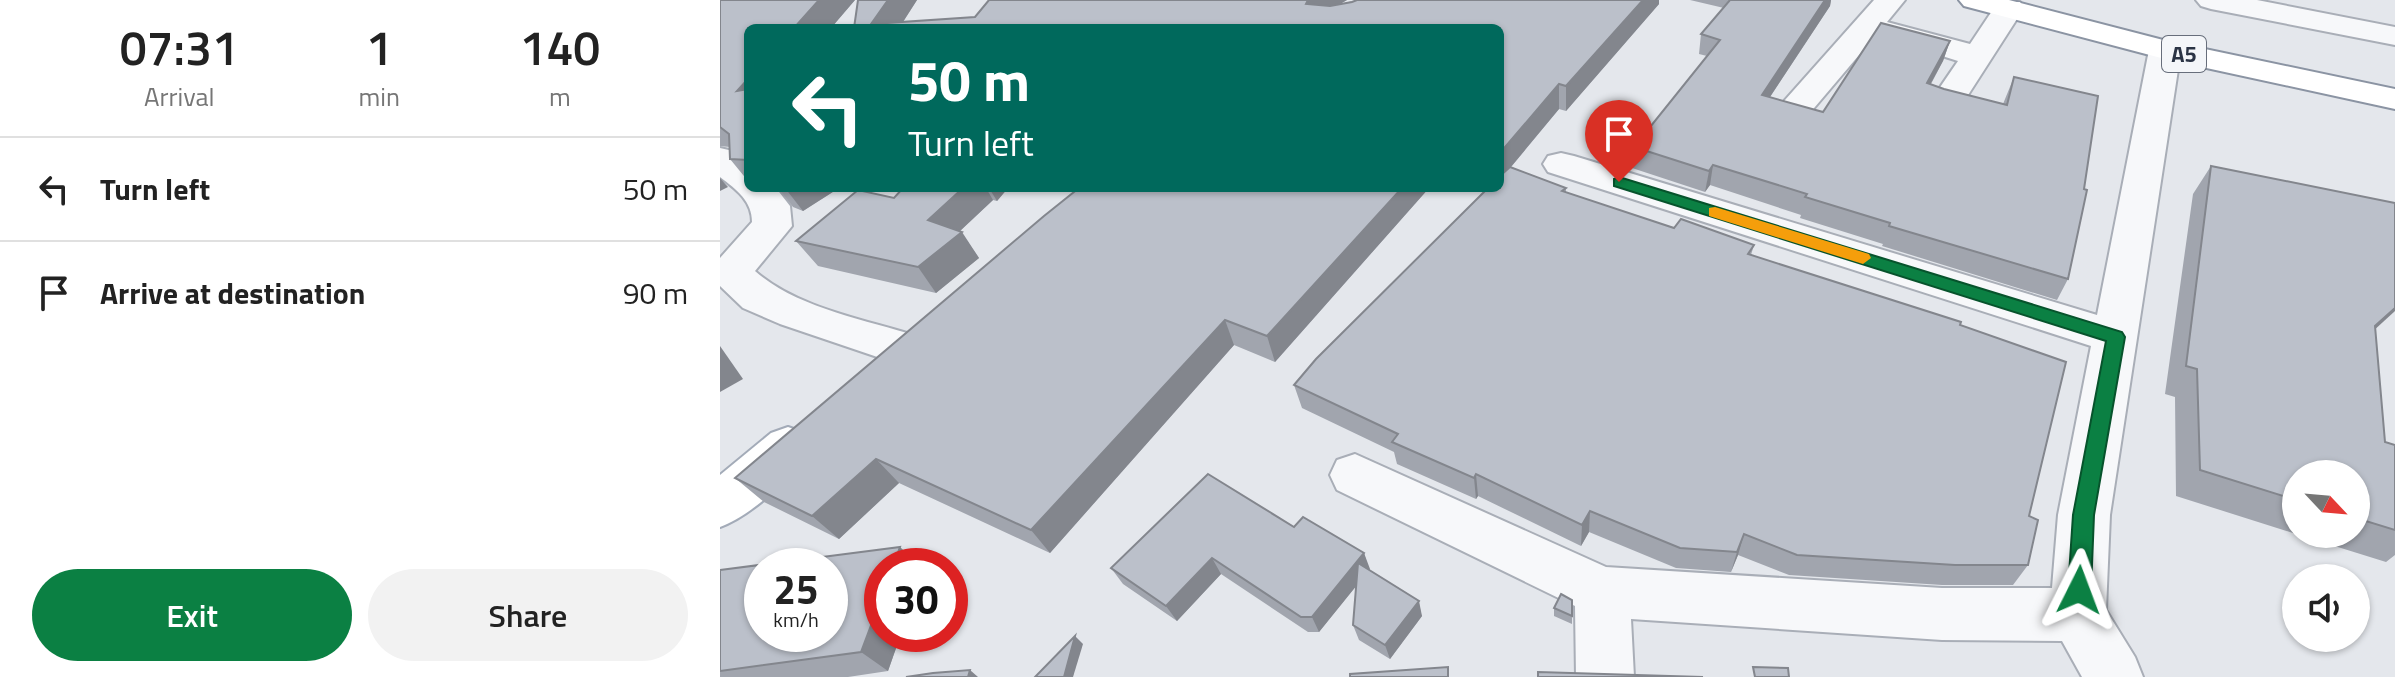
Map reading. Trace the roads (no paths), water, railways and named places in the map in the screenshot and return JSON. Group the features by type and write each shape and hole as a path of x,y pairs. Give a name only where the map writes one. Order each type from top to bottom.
{"main road":[{"name":"A5","path":"1974,0 2165,50 2395,99"},
{"name":"A5","path":"2055,0 2182,31 2395,72"},
{"path":"865,380 937,318"},
{"path":"720,505 817,421"}],"street":[{"path":"1797,107 1890,0"},
{"path":"2211,0 2395,36"},
{"path":"1949,99 2009,8"},
{"path":"1868,25 1977,56"},
{"path":"2114,677 2078,615 2084,515 2165,50"},
{"path":"720,159 744,177"},
{"path":"1561,164 2116,337"},
{"path":"759,192 771,206 772,226 740,258 733,274 758,297 795,313 901,348"},
{"path":"1355,475 1602,592 1942,614 2078,615"},
{"path":"1602,592 1605,677"}]}
